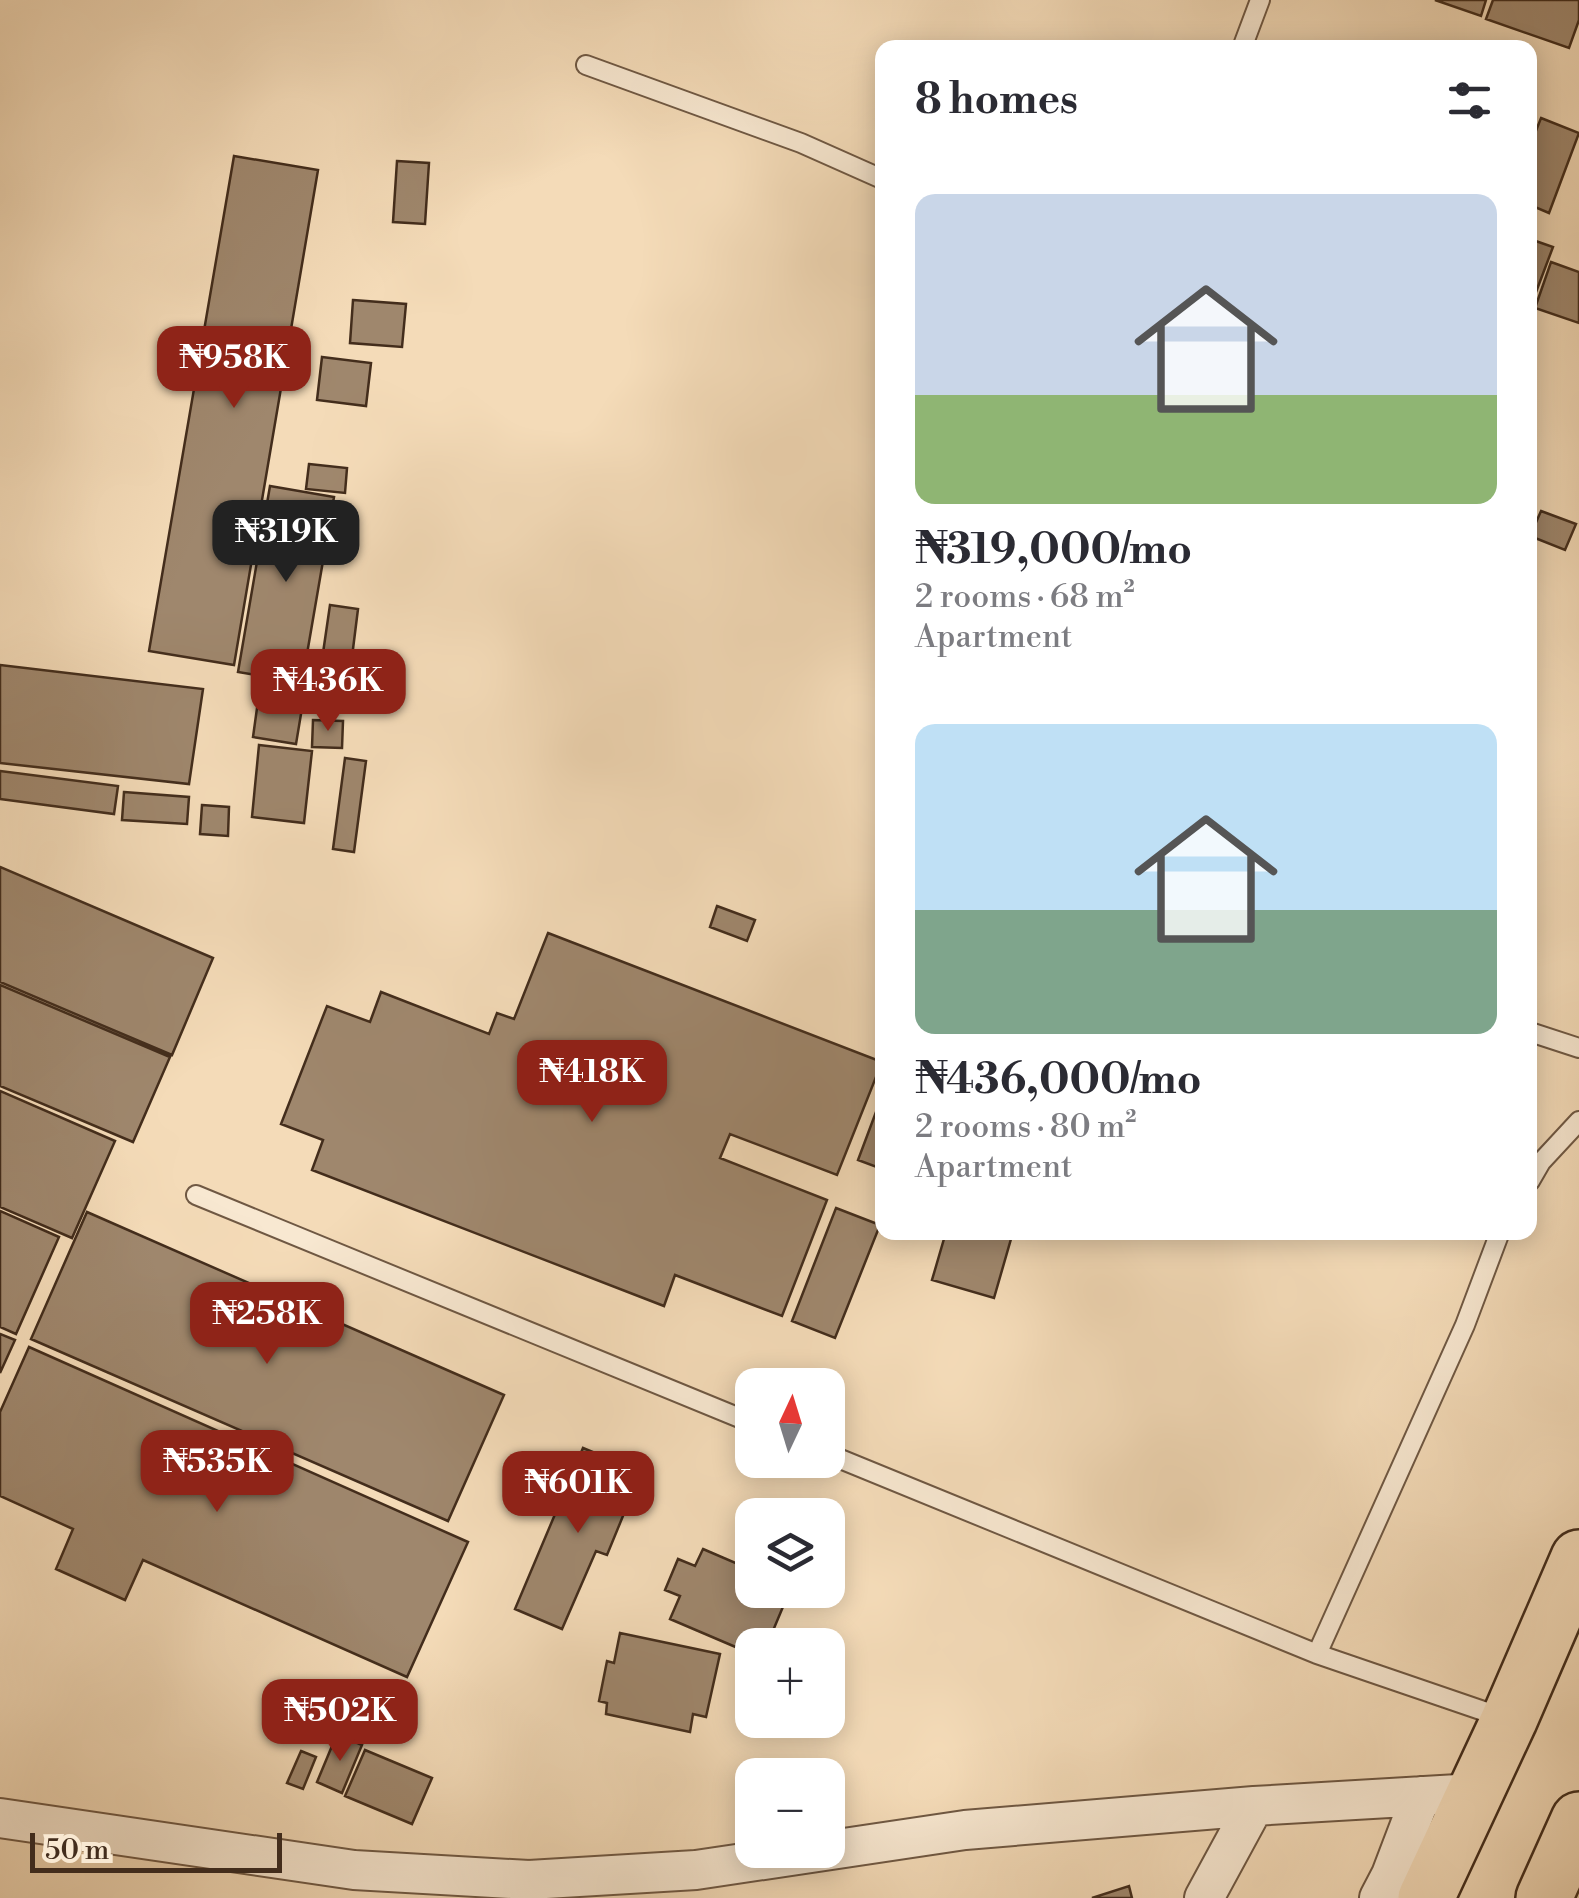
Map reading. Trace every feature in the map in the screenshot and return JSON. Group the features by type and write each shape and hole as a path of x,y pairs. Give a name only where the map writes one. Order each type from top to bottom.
{"highway":[{"path":"1426,1898 1579,1558"},
{"path":"1544,1898 1579,1821"}],"street":[{"path":"0,1818 354,1870 528,1880 696,1870 965,1830 1474,1792"},
{"path":"1378,1898 1391,1875 1421,1796"},
{"path":"1204,1898 1254,1806"}],"lane":[{"path":"1245,40 1260,0"},
{"path":"586,65 802,143 875,176"},
{"path":"1537,1034 1579,1048"},
{"path":"1537,1169 1579,1120"},
{"path":"196,1196 735,1416"},
{"path":"1317,1654 1465,1325 1497,1240"},
{"path":"845,1461 1317,1654 1509,1720"}],"building":[{"path":"1435,0 1486,0 1481,16"},
{"path":"1493,0 1579,0 1579,20 1569,48 1486,19"},
{"path":"1541,118 1579,133 1549,213 1537,208 1537,128"},
{"path":"234,156 318,170 234,665 149,651"},
{"path":"397,161 429,163 425,224 393,222"},
{"path":"1537,241 1553,247 1537,289"},
{"path":"1551,262 1579,272 1579,323 1537,309"},
{"path":"353,300 406,304 402,347 350,343"},
{"path":"322,357 371,363 366,406 317,400"},
{"path":"309,464 347,468 345,493 306,489"},
{"path":"270,486 334,497 302,683 238,672"},
{"path":"1541,511 1576,524 1565,550 1537,539"},
{"path":"330,605 358,609 352,657 323,653"},
{"path":"0,665 203,689 189,784 0,763"},
{"path":"258,701 302,708 296,744 253,737"},
{"path":"313,720 343,721 342,748 312,747"},
{"path":"259,745 312,751 304,823 252,817"},
{"path":"345,758 366,761 354,852 333,849"},
{"path":"0,771 118,786 114,814 0,799"},
{"path":"124,792 189,797 187,824 122,820"},
{"path":"202,805 229,807 228,836 200,834"},
{"path":"0,867 213,958 172,1055 0,982"},
{"path":"717,906 755,920 747,941 710,927"},
{"path":"548,933 875,1059 875,1080 837,1175 730,1134 720,1158 827,1200 782,1316 675,1275 664,1306 312,1170 323,1140 281,1124 327,1006 370,1022 381,992 489,1034 497,1013 514,1019"},
{"path":"0,985 170,1057 133,1142 0,1086"},
{"path":"0,1091 115,1141 72,1238 0,1207"},
{"path":"875,1115 875,1166 858,1160"},
{"path":"836,1208 875,1223 875,1238 835,1338 792,1321"},
{"path":"0,1211 59,1237 16,1334 0,1327"},
{"path":"87,1212 504,1395 448,1521 31,1339"},
{"path":"944,1240 1011,1240 994,1298 932,1280"},
{"path":"0,1334 15,1340 0,1373"},
{"path":"29,1347 468,1542 407,1677 143,1560 125,1600 56,1569 73,1529 0,1496 0,1412"},
{"path":"583,1448 641,1472 607,1555 596,1551 562,1629 515,1609"},
{"path":"703,1549 735,1563 735,1608 782,1608 774,1628 735,1628 735,1647 670,1619 680,1596 665,1590 678,1559 695,1566"},
{"path":"620,1633 720,1654 706,1717 693,1714 690,1732 606,1714 607,1703 599,1701 607,1661 614,1663"},
{"path":"337,1734 362,1745 342,1793 317,1782"},
{"path":"365,1750 432,1778 412,1824 345,1796"},
{"path":"301,1751 316,1757 303,1789 287,1783"},
{"path":"1129,1886 1132,1898 1092,1898"}]}
